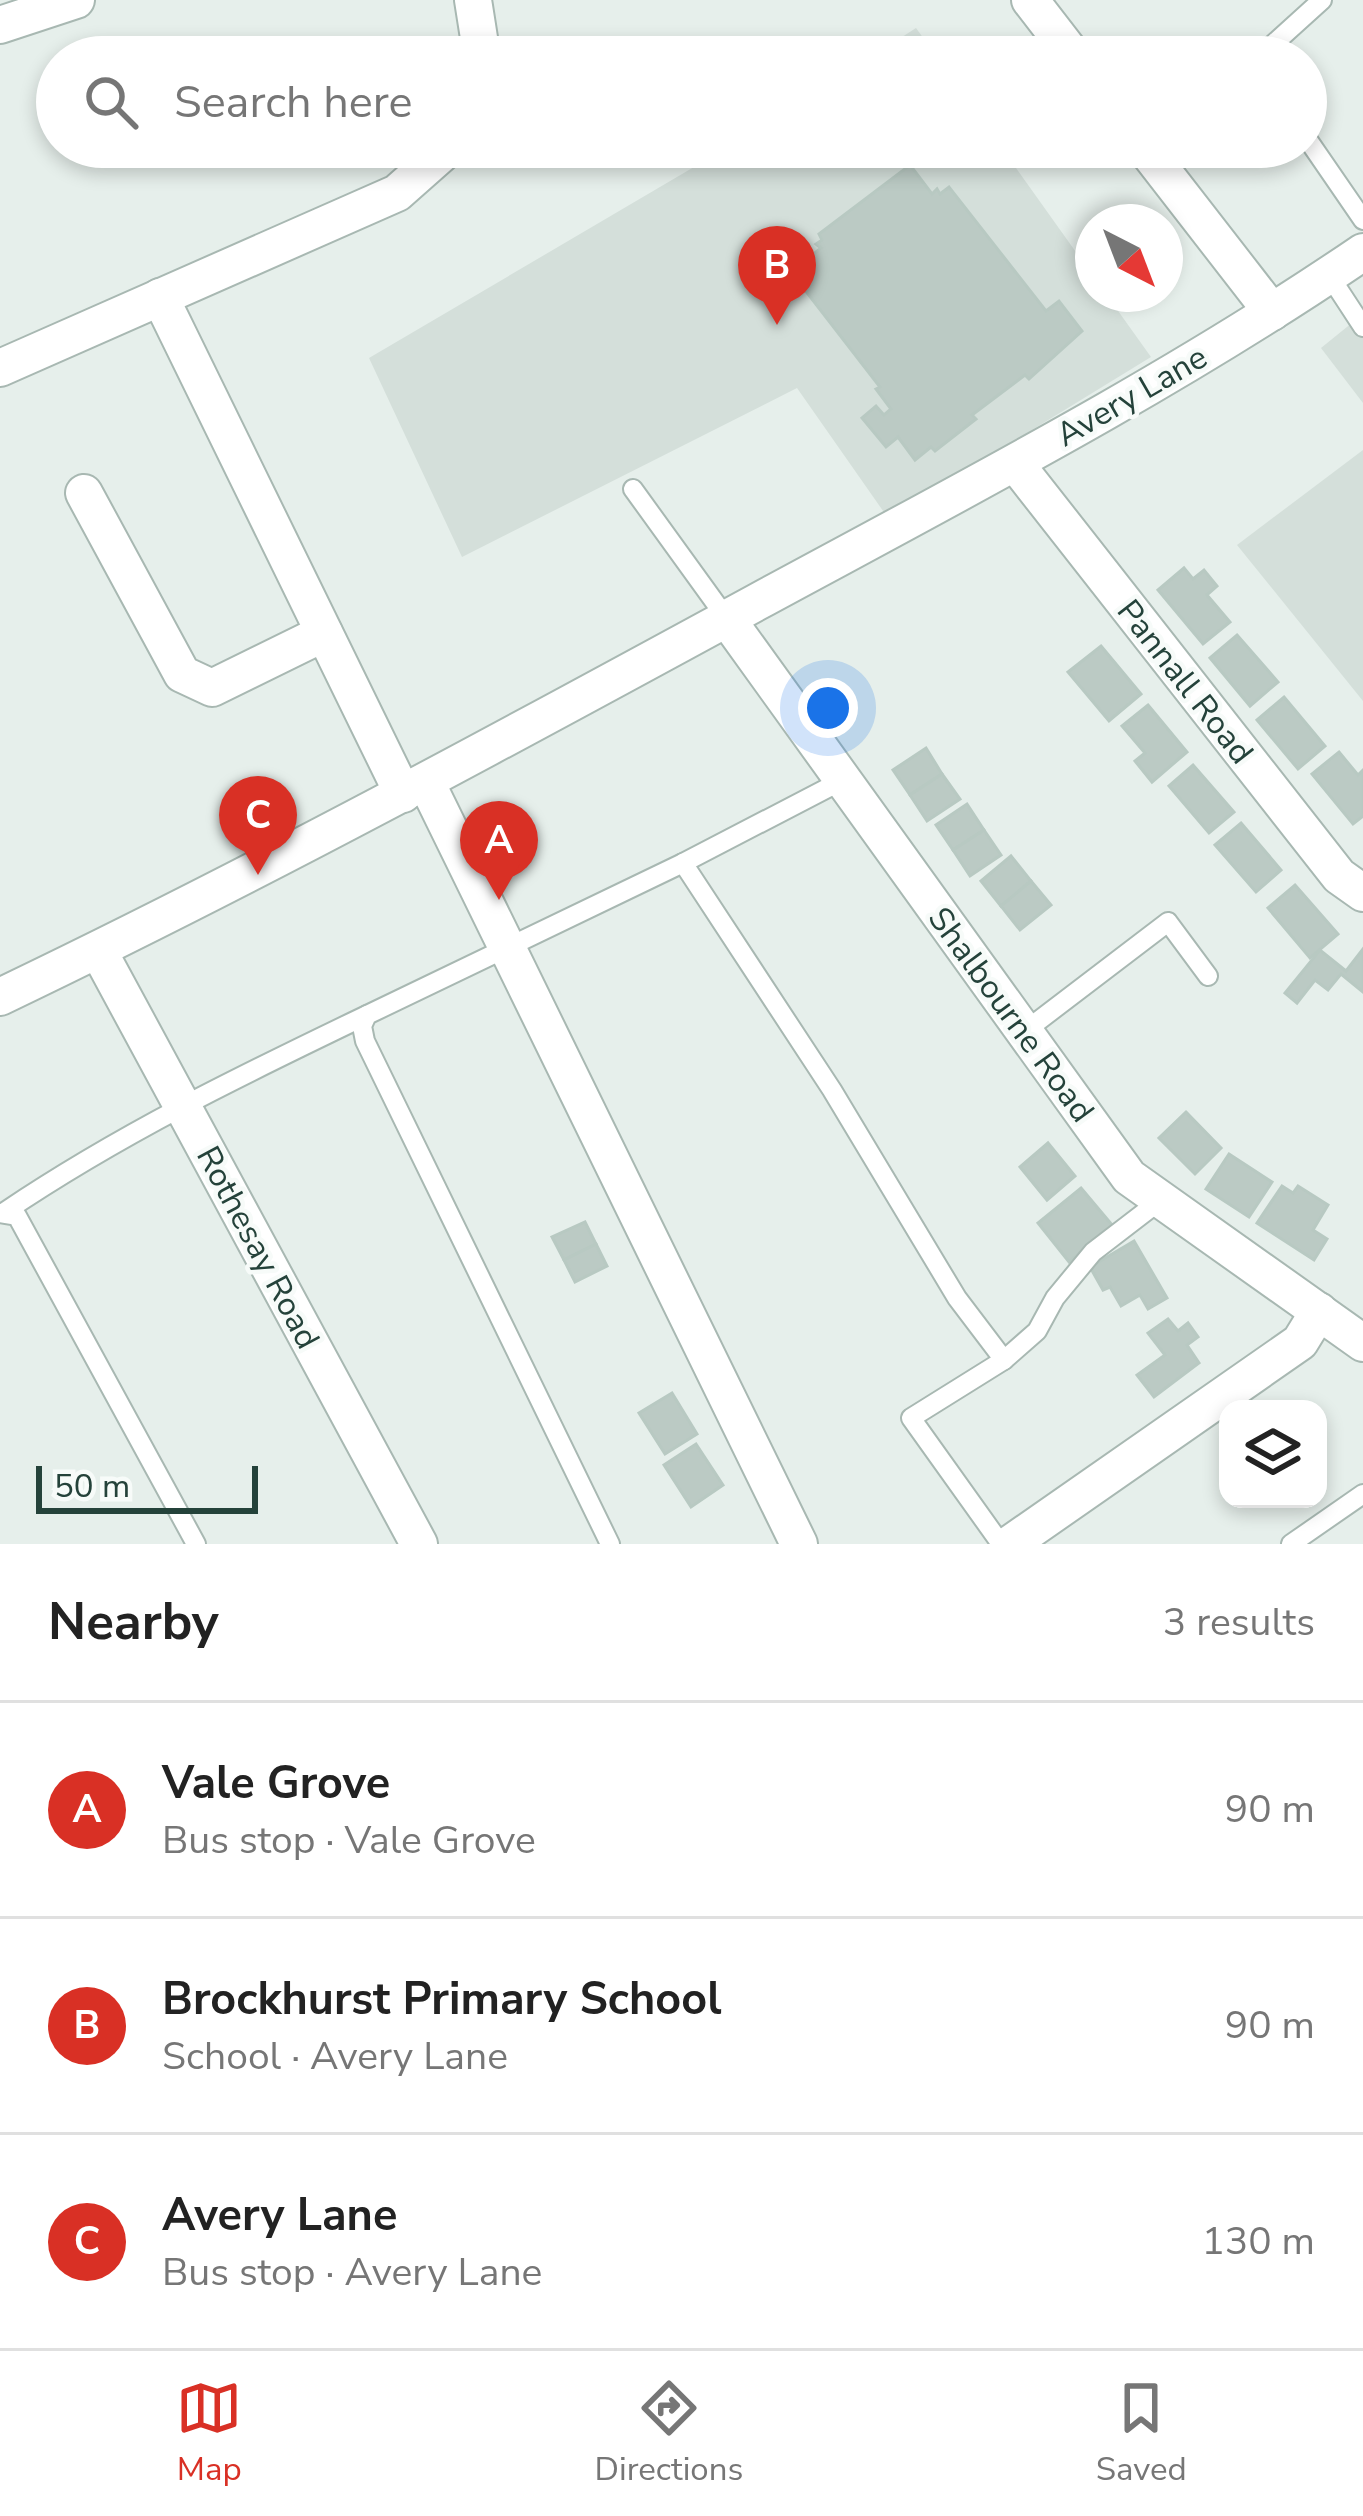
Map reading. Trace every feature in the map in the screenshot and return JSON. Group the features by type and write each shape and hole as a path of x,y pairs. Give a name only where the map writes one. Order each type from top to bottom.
{"street":[{"path":"0,25 76,0"},
{"path":"473,0 479,36"},
{"path":"1030,0 1058,36"},
{"path":"0,368 397,193 425,168"},
{"path":"1160,168 1272,312"},
{"name":"Avery Lane","path":"0,998 414,788 1015,463 1272,312 1363,252"},
{"path":"160,297 324,632 506,946 799,1544"},
{"name":"Pannall Road","path":"1015,463 1339,876 1363,893"},
{"path":"84,493 182,674 212,688 324,632"},
{"name":"Shalbourne Road","path":"727,619 1129,1177 1363,1343"},
{"name":"Rothesay Road","path":"98,950 419,1544"},
{"path":"1010,1544 1300,1342 1319,1311"}],"lane":[{"path":"1282,36 1322,0"},
{"path":"1327,168 1363,220"},
{"path":"1329,275 1363,327"},
{"path":"633,489 727,619"},
{"path":"2,1213 84,1158 182,1103 682,863 843,780"},
{"path":"682,863 832,1090 957,1298 1004,1360"},
{"path":"1025,1031 1168,922 1208,976"},
{"path":"367,1015 362,1026 365,1041 610,1544"},
{"path":"1000,1544 911,1418 1004,1360 1037,1331 1055,1298 1093,1252 1162,1199"},
{"path":"2,1213 17,1216 196,1544"},
{"path":"1291,1544 1363,1494"}],"shaded area":[{"path":"692,168 1016,168 1075,251 1075,312 1119,312 1151,357 888,518 797,388 462,557 369,358"},
{"path":"1363,314 1363,403 1321,348"},
{"path":"1363,450 1363,701 1237,545"}],"building":[{"path":"912,168 932,194 949,187 1046,311 1059,301 1082,331 1029,379 1025,375 972,415 976,419 935,451 931,447 915,460 898,437 886,447 862,418 876,406 884,415 891,409 876,389 880,387 791,272 821,248 816,244 822,240 819,234"},
{"path":"1184,568 1193,579 1204,570 1217,586 1207,595 1230,622 1203,644 1158,590"},
{"path":"1237,635 1278,682 1250,706 1210,658"},
{"path":"1101,646 1141,694 1109,721 1068,672"},
{"path":"1284,697 1325,746 1298,769 1257,720"},
{"path":"1148,705 1187,752 1152,782 1135,761 1145,753 1122,726"},
{"path":"926,748 942,774 910,795 893,770"},
{"path":"1339,752 1358,775 1363,770 1363,816 1353,824 1312,774"},
{"path":"1193,765 1234,812 1209,833 1169,786"},
{"path":"942,774 960,799 927,821 910,795"},
{"path":"967,804 984,830 953,850 936,825"},
{"path":"1241,823 1281,870 1256,892 1215,845"},
{"path":"984,830 1001,855 970,876 953,850"},
{"path":"1011,856 1031,881 1001,906 981,881"},
{"path":"1031,881 1051,905 1020,930 1001,906"},
{"path":"1295,885 1338,934 1310,958 1268,908"},
{"path":"1363,949 1363,992 1341,974 1328,990 1315,980 1297,1003 1285,993 1320,950 1346,971"},
{"path":"1186,1112 1221,1148 1195,1174 1159,1138"},
{"path":"1048,1143 1075,1176 1047,1200 1020,1167"},
{"path":"1229,1154 1272,1182 1249,1217 1206,1189"},
{"path":"1282,1186 1293,1193 1298,1186 1328,1205 1313,1230 1327,1239 1314,1260 1257,1223"},
{"path":"1081,1188 1113,1226 1069,1262 1038,1223"},
{"path":"585,1222 596,1244 564,1260 552,1237"},
{"path":"1134,1241 1167,1298 1148,1309 1140,1295 1121,1306 1110,1287 1103,1290 1090,1267"},
{"path":"596,1244 607,1266 575,1282 564,1260"},
{"path":"1168,1319 1178,1331 1188,1323 1198,1337 1187,1345 1199,1363 1154,1397 1137,1375 1165,1355 1148,1333"},
{"path":"672,1393 697,1434 665,1454 639,1413"},
{"path":"696,1444 723,1485 691,1507 664,1465"}],"place":[{"name":"Brockhurst Primary School","path":"777,325"},
{"name":"Avery Lane","path":"258,875"},
{"name":"Vale Grove","path":"499,900"}]}
